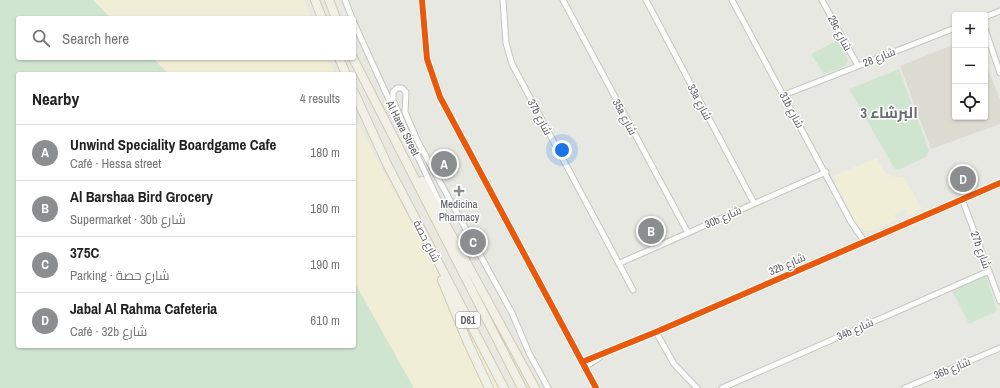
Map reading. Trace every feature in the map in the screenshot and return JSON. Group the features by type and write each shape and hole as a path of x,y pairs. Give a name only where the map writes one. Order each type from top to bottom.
{"main road":[{"path":"315,0 321,16"},
{"path":"329,0 335,16"},
{"path":"340,60 345,72"},
{"name":"شارع حصة","path":"354,60 522,388"},
{"name":"شارع حصة","path":"356,96 387,164 504,388"},
{"name":"شارع حصة","path":"383,117 398,139 525,369"},
{"path":"432,251 456,314 490,388"},
{"path":"525,369 539,388"},
{"name":"D61","path":"525,369 535,388"}],"street":[{"path":"345,0 351,16"},
{"path":"422,0 425,51 435,87 596,388"},
{"name":"37b شارع","path":"503,0 506,43 512,64 620,263 633,290"},
{"name":"35a شارع","path":"563,0 688,233"},
{"name":"33a شارع","path":"646,0 754,203"},
{"name":"31b شارع","path":"732,0 826,172 862,242"},
{"name":"29c شارع","path":"822,0 858,66"},
{"path":"988,16 1000,11"},
{"name":"Al Hawa Street","path":"356,27 384,90 409,138 446,216 450,234"},
{"name":"شارع 28","path":"785,97 858,66 952,29"},
{"path":"988,40 1000,72"},
{"path":"409,138 393,100 393,92 398,88 402,88 406,92 405,112 424,152 461,217 512,313 548,388"},
{"name":"30b شارع","path":"620,263 826,172"},
{"name":"32b شارع","path":"584,364 1000,183"},
{"name":"27b شارع","path":"962,199 1000,301"},
{"name":"34b شارع","path":"722,388 989,271"},
{"path":"656,332 674,364 697,388"},
{"name":"36b شارع","path":"905,388 1000,348"}],"shaded area":[{"path":"952,45 952,120 988,120 988,69 1000,99 1000,124 931,149 900,66"}],"green space":[{"path":"0,0 93,0 109,16 16,16 16,60 155,60 167,72 16,72 16,348 356,348 356,285 414,388 0,388"},
{"path":"839,39 848,59 847,63 840,68 824,74 811,54"},
{"path":"899,69 929,150 926,157 898,170 894,168 849,89"},
{"path":"986,275 997,311 969,324 951,289"}],"sand":[{"path":"93,0 304,0 310,16 109,16"},
{"path":"155,60 329,60 334,72 167,72"},
{"path":"356,121 500,388 414,388 356,285"},
{"path":"877,158 886,174 893,177 904,177 922,209 909,215 905,209 895,214 896,220 873,230 866,231 856,224 833,176"}],"cycle path":[{"path":"422,0 427,59 440,97 596,388"},
{"path":"582,362 656,332 1000,183"}],"place":[{"name":"Unwind Speciality Boardgame Cafe","path":"444,164"},
{"name":"Jabal Al Rahma Cafeteria","path":"963,179"},
{"name":"Medicina Pharmacy","path":"459,191"},
{"name":"Al Barshaa Bird Grocery","path":"651,231"},
{"name":"375C","path":"473,242"}],"district":[{"name":"البرشاء 3","path":"889,112"}]}
